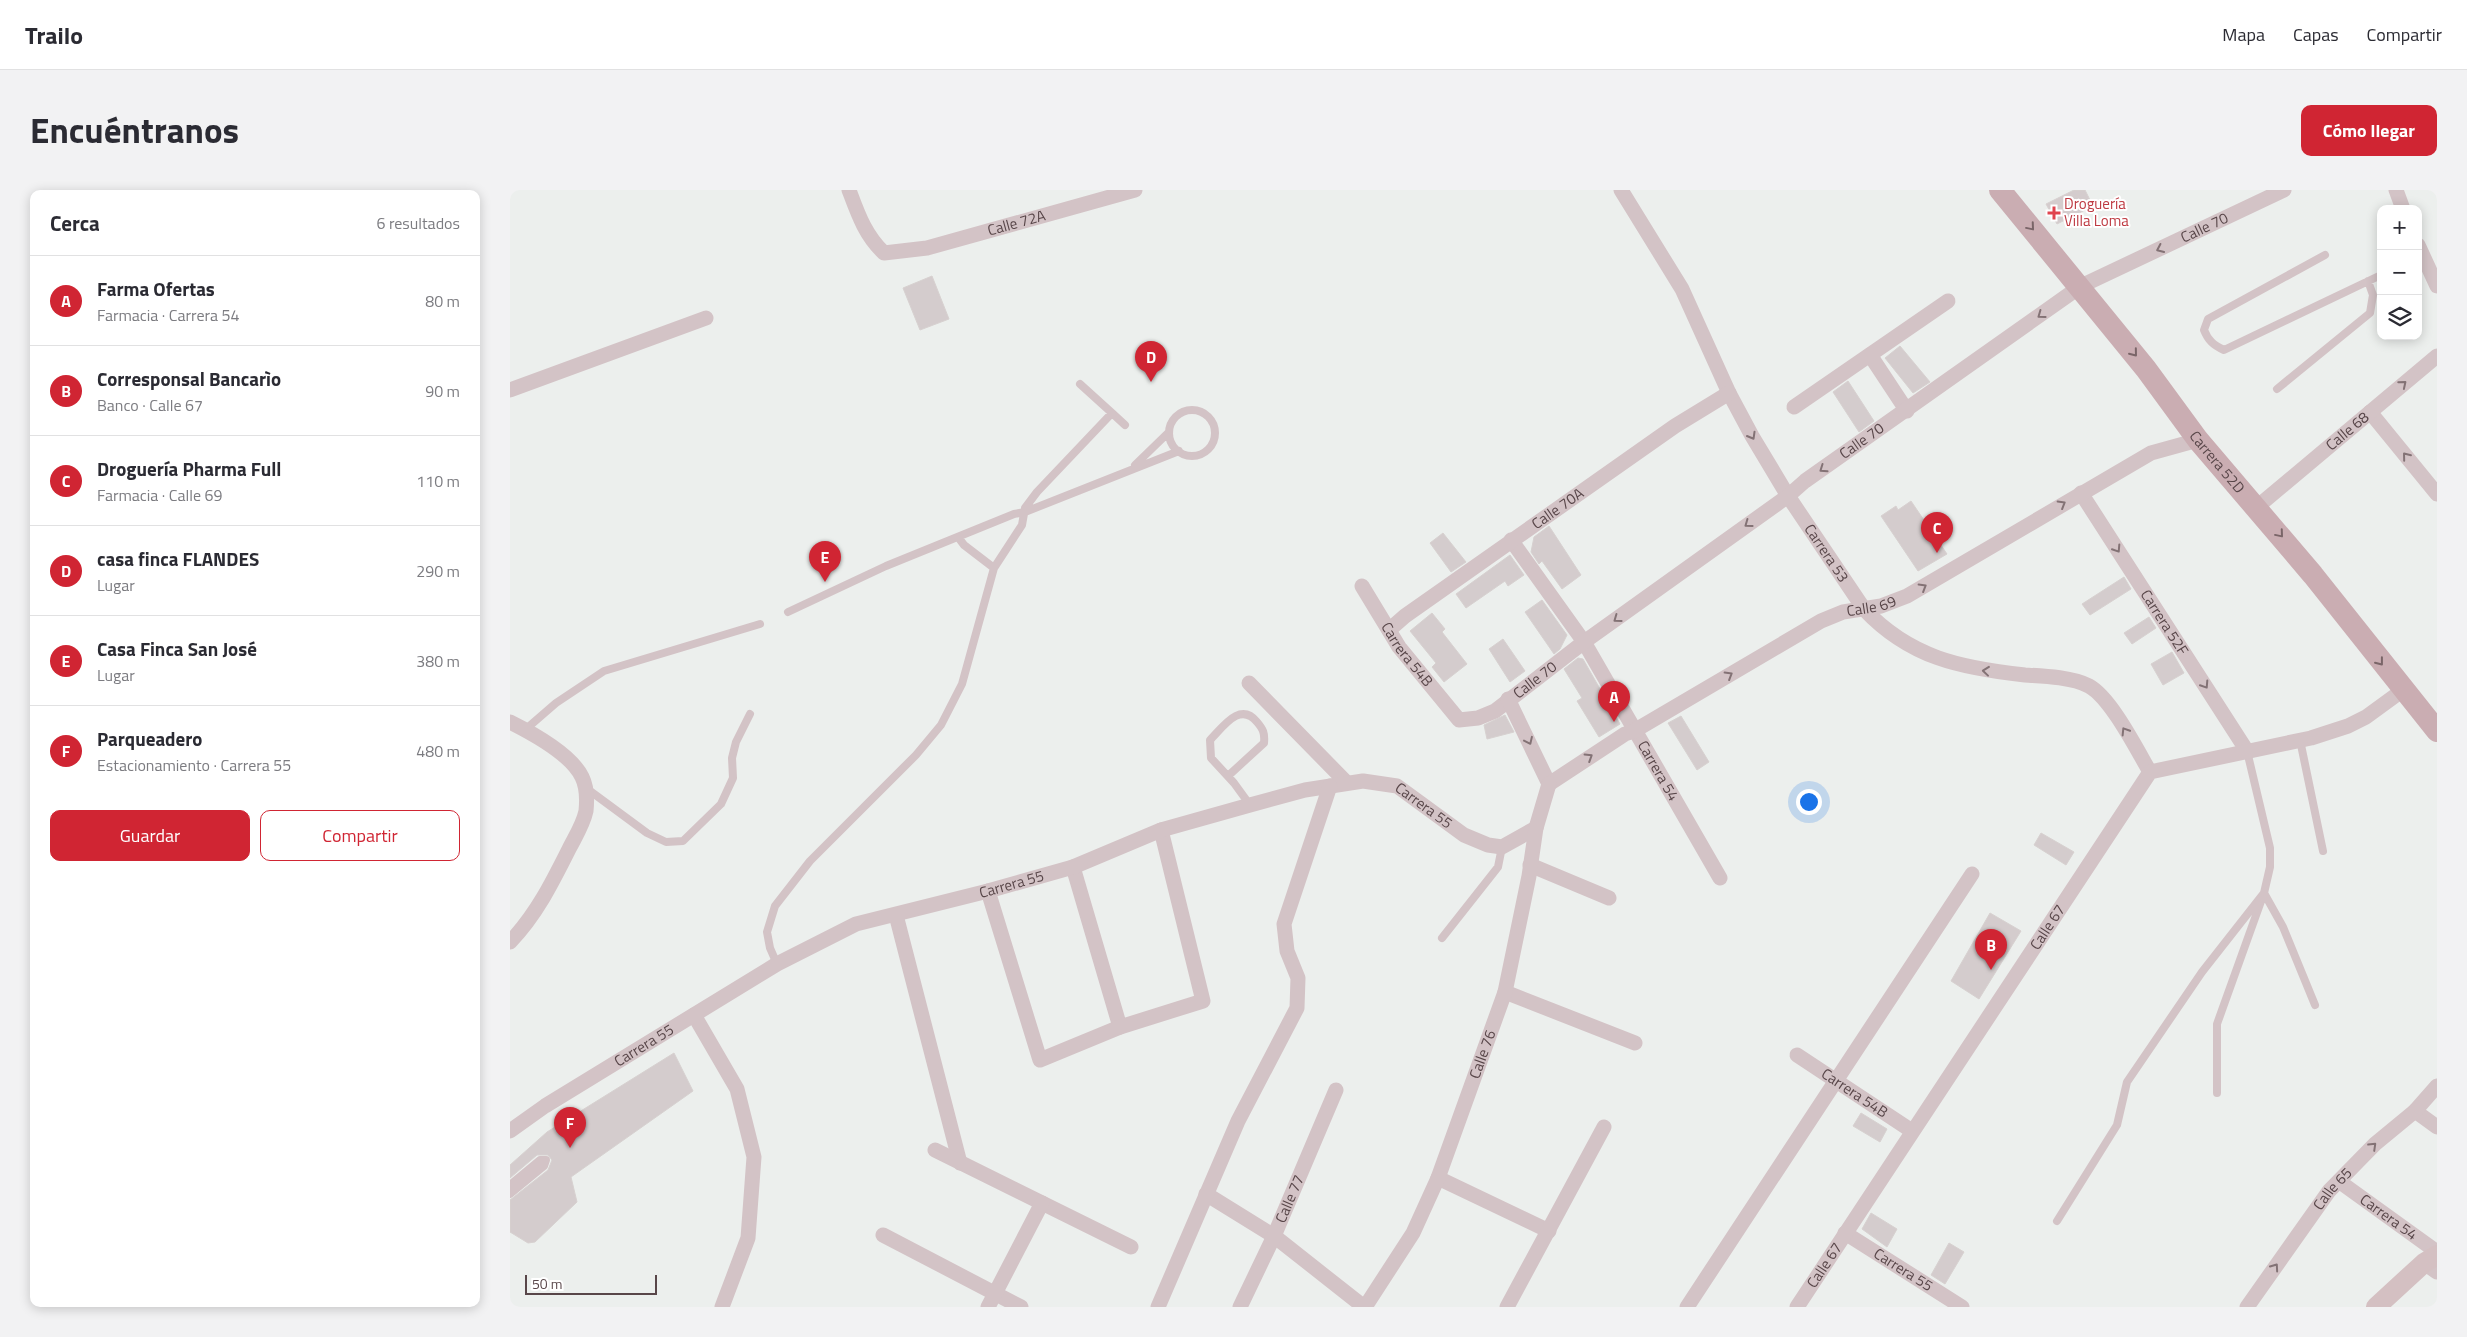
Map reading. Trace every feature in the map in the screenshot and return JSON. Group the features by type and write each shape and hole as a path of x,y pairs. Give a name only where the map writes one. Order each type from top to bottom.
{"main road":[{"name":"Carrera 52D","path":"2000,190 2081,286 2146,369 2198,440 2257,507 2437,731"}],"street":[{"name":"Calle 72A","path":"848,190 862,225 873,243 884,253 927,248 1135,190"},
{"name":"Carrera 53","path":"1621,190 1682,289 1729,393 1788,496 1864,609 1879,625 1898,640 1921,652 1978,670 2055,677 2089,686 2109,706 2150,772"},
{"name":"Calle 70","path":"1459,720 1478,718 1495,711 1508,699 1584,642 2081,286 2284,190"},
{"path":"2396,190 2402,205"},
{"path":"2422,256 2437,286"},
{"path":"1794,407 1948,301"},
{"path":"510,390 706,318"},
{"path":"1870,355 1907,411"},
{"name":"Calle 68","path":"2257,507 2437,356"},
{"name":"Calle 70A","path":"1389,630 1405,616 1511,540 1675,426 1729,393"},
{"path":"2370,412 2437,494"},
{"name":"Calle 69","path":"1549,784 1617,739 1634,731 1822,621 1842,612 1881,606 1907,596 2152,453 2198,440"},
{"name":"Carrera 52F","path":"2081,493 2247,751"},
{"name":"Carrera 54","path":"1511,540 1584,642 1720,878"},
{"name":"Carrera 54B","path":"1362,586 1399,647 1459,720"},
{"path":"1249,683 1346,782"},
{"path":"2150,772 2300,740 2348,726 2366,717 2403,690"},
{"path":"1508,699 1549,784"},
{"path":"510,722 549,745 582,776 585,788 586,811 577,834 542,901 510,942"},
{"name":"Calle 67","path":"1797,1307 2150,772"},
{"name":"Carrera 55","path":"510,1131 544,1106 777,964 856,924 988,891 1073,867 1161,830 1346,782 1363,781 1397,786 1464,835 1488,845 1502,847"},
{"name":"Calle 76","path":"1364,1307 1413,1233 1438,1178 1505,992 1536,828 1549,784"},
{"path":"1158,1307 1238,1121 1296,1008 1298,978 1287,951 1284,924 1330,786"},
{"path":"1502,847 1536,828"},
{"path":"988,891 1040,1060 1120,1027 1203,1001 1161,830"},
{"path":"1530,865 1609,898"},
{"path":"1073,867 1120,1027"},
{"path":"1686,1307 1972,874"},
{"path":"896,915 960,1163"},
{"path":"1505,992 1635,1043"},
{"path":"694,1015 737,1089 754,1157 748,1238 722,1307"},
{"name":"Carrera 54B","path":"1797,1055 1912,1131"},
{"name":"Calle 65","path":"2247,1307 2329,1191 2340,1182 2375,1144 2414,1111 2437,1086"},
{"name":"Calle 77","path":"1240,1307 1274,1236 1336,1090"},
{"path":"2414,1111 2437,1127"},
{"path":"1507,1307 1604,1126"},
{"path":"935,1150 1131,1247"},
{"path":"1438,1178 1549,1231"},
{"name":"Carrera 54","path":"2340,1182 2434,1260"},
{"path":"1206,1194 1274,1236 1364,1307"},
{"path":"991,1300 1042,1203"},
{"name":"Carrera 55","path":"1845,1233 1962,1307"},
{"path":"883,1235 991,1300 1021,1307"},
{"path":"2376,1307 2434,1260"}],"lane":[{"path":"2325,255 2208,319 2204,330 2208,339 2215,346 2224,350 2377,277"},
{"path":"2277,389 2370,313 2373,295 2368,281"},
{"path":"1080,384 1125,425"},
{"path":"1132,468 1169,432 1175,417 1191,409 1200,411 1212,421 1215,436 1207,450 1193,456 1179,451 1173,446 1169,432"},
{"path":"777,964 770,948 767,932 775,906 810,861 916,755 941,725 962,684 994,568 1022,525 1025,512 1037,492 1112,413"},
{"path":"788,612 886,566 988,523 1025,512 1132,468 1179,451"},
{"path":"958,537 964,545 994,568"},
{"path":"526,730 556,703 604,671 760,624"},
{"path":"1228,776 1264,743 1263,729 1251,715 1244,713 1235,715 1210,740 1211,758 1228,776 1250,806"},
{"path":"585,788 647,833 666,842 683,841 721,804 733,778 732,758 736,742 750,714"},
{"path":"2300,740 2323,851"},
{"path":"2217,1093 2217,1024 2264,893 2270,867 2270,848 2247,751"},
{"path":"1442,938 1498,867 1502,847"},
{"path":"2264,893 2283,927 2314,1005"},
{"path":"2057,1222 2117,1125 2127,1082 2202,972 2264,893"},
{"path":"510,1185 540,1160 546,1160 544,1166 510,1194"}],"building":[{"path":"2074,190 2085,190 2093,206 2057,224 2046,204"},
{"path":"932,276 949,319 920,330 903,288"},
{"path":"1900,346 1930,382 1913,393 1885,358"},
{"path":"1848,381 1874,421 1859,432 1833,392"},
{"path":"1911,501 1947,554 1918,571 1881,516 1896,506 1898,510"},
{"path":"1549,526 1581,575 1562,589 1542,561 1539,564 1531,552 1534,537"},
{"path":"1443,533 1466,562 1451,572 1430,543"},
{"path":"1510,555 1524,575 1508,586 1505,581 1466,608 1456,594"},
{"path":"2124,577 2131,589 2090,615 2082,604"},
{"path":"1542,600 1567,635 1560,649 1554,654 1525,612"},
{"path":"1432,613 1445,629 1442,632 1467,664 1444,682 1432,667 1436,663 1410,631"},
{"path":"2149,617 2156,628 2132,644 2124,633"},
{"path":"1503,639 1525,671 1510,682 1489,649"},
{"path":"2172,652 2184,673 2163,685 2151,664"},
{"path":"1578,658 1583,659 1620,724 1599,737 1577,701 1582,698 1564,669"},
{"path":"1505,715 1514,732 1487,739 1484,725"},
{"path":"1681,716 1709,762 1697,770 1668,723"},
{"path":"2041,833 2074,852 2066,865 2034,845"},
{"path":"1990,913 2021,931 1979,999 1951,981"},
{"path":"674,1053 693,1091 571,1177 577,1202 535,1242 528,1243 510,1232 510,1200 548,1170 552,1160 548,1155 537,1155 510,1178 510,1165 547,1132"},
{"path":"1861,1113 1887,1129 1880,1142 1853,1126"},
{"path":"1871,1213 1897,1229 1887,1247 1862,1229"},
{"path":"1949,1243 1964,1252 1945,1284 1931,1275"}],"place":[{"name":"Droguería Villa Loma","path":"2054,213"},
{"name":"casa finca FLANDES","path":"1151,382"},
{"name":"Droguería Pharma Full","path":"1937,553"},
{"name":"Casa Finca San José","path":"825,582"},
{"name":"Farma Ofertas","path":"1614,722"},
{"name":"Corresponsal Bancarìo","path":"1991,970"},
{"name":"Parqueadero","path":"570,1148"}]}
